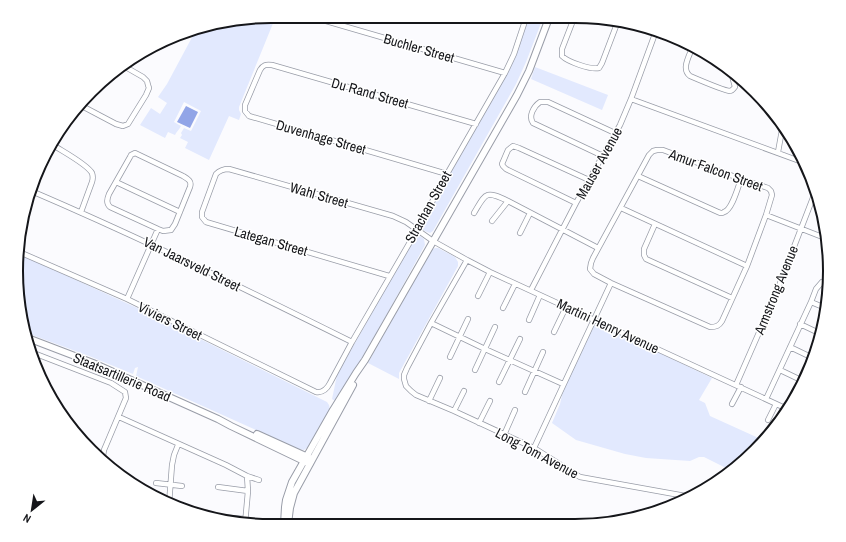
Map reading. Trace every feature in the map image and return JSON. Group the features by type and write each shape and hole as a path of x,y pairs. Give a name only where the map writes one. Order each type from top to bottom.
{"street":[{"name":"Buchler Street","path":"340,23 505,74"},
{"name":"Strachan Street","path":"321,392 326,389 505,74 514,54 524,23"},
{"name":"Strachan Street","path":"289,519 294,493 308,460 352,378 362,365 524,82 547,23"},
{"path":"572,23 562,49 562,56 569,61 594,69 599,68 602,63 616,27"},
{"name":"Mauser Avenue","path":"531,290 576,203 616,134 631,99 654,36"},
{"path":"691,52 685,68 686,73 690,76 730,91 735,87 733,80"},
{"name":"Du Rand Street","path":"263,66 269,64 476,124"},
{"name":"Duvenhage Street","path":"263,66 245,105 245,111 249,116 447,174"},
{"path":"85,107 116,124 126,126 146,96 148,88 148,81 127,69"},
{"path":"631,99 796,159"},
{"path":"603,156 533,123 531,120 531,115 536,105 540,102 548,102 616,134"},
{"path":"778,152 781,134"},
{"path":"576,203 506,169 502,164 507,152 513,146 519,148 589,180"},
{"path":"56,147 86,167 92,174 92,182 81,212"},
{"name":"Amur Falcon Street","path":"663,150 741,179 768,188 772,195 747,266 719,325 710,327 611,283 594,274 590,269 590,263 598,248 649,155 653,151 663,150"},
{"path":"133,154 138,154 183,176 190,180 191,183 175,224 171,230 163,231 110,207 107,199 116,182 130,157 133,154"},
{"name":"Wahl Street","path":"218,172 229,169 392,216 406,222 433,241"},
{"name":"Lategan Street","path":"218,172 202,212 202,217 206,222 390,276"},
{"path":"638,176 722,213 731,205 741,179"},
{"path":"116,182 180,212"},
{"name":"Van Jaarsveld Street","path":"35,193 151,244 352,342"},
{"path":"474,213 481,201 488,195 493,194 598,248"},
{"name":"Armstrong Avenue","path":"732,404 813,199"},
{"path":"492,221 508,201"},
{"path":"621,208 747,266"},
{"path":"520,233 530,213"},
{"path":"766,215 820,236"},
{"path":"656,224 644,249 646,259 732,298"},
{"path":"127,300 158,230"},
{"name":"Martini Henry Avenue","path":"433,241 515,284 531,290 782,407"},
{"name":"Viviers Street","path":"24,254 127,300 308,388 321,392"},
{"path":"467,260 431,323 484,349 563,384"},
{"path":"478,296 490,272"},
{"path":"766,399 816,289 822,282"},
{"path":"534,448 611,283"},
{"path":"503,308 515,284"},
{"path":"529,320 540,295"},
{"path":"811,302 820,306"},
{"path":"554,332 566,307"},
{"path":"450,358 468,319"},
{"name":"Long Tom Avenue","path":"431,323 405,372 404,378 406,386 416,395 534,448 583,478 681,495"},
{"path":"800,324 816,331"},
{"path":"475,370 495,327"},
{"path":"499,382 520,339"},
{"name":"Staatsartillerie Road","path":"33,340 93,363 308,460"},
{"path":"790,347 808,356"},
{"path":"525,392 543,352"},
{"path":"37,354 104,380 125,392 126,398 103,453"},
{"path":"780,370 798,379"},
{"path":"429,401 440,378"},
{"path":"454,411 464,392"},
{"path":"479,423 490,401"},
{"path":"768,420 776,404"},
{"path":"504,435 515,410"},
{"path":"119,417 178,445 259,480"},
{"path":"169,497 173,459 178,445"},
{"name":"Strachan Street","path":"284,519 284,507 288,490 308,460"},
{"path":"246,517 248,491 247,476"},
{"path":"156,483 182,486"},
{"path":"218,487 248,491"}],"shaded area":[{"path":"273,23 239,107 241,114 239,120 229,116 209,160 185,148 188,142 180,138 184,128 191,131 201,111 184,102 174,122 181,126 175,135 168,132 165,138 140,125 151,108 160,114 167,103 158,97 167,84 193,35 239,25"},
{"path":"527,23 541,23 516,84 433,231 430,233 421,229 421,225 507,74"},
{"path":"535,67 608,95 602,110 531,79"},
{"path":"415,236 420,236 424,239 425,245 381,325 335,401 332,399 337,375"},
{"path":"438,248 455,257 458,262 458,266 399,373 399,379 368,363 430,251"},
{"path":"24,256 146,312 327,402 330,410 310,446 304,450 298,449 136,376 138,367 135,368 133,374 31,335 25,303 23,271"},
{"path":"599,324 712,378 699,400 705,403 710,416 758,438 726,468 704,457 699,457 690,461 646,458 625,454 576,440 552,423 560,404 563,391 593,326"}],"water":[{"path":"186,106 198,112 190,128 177,122"}]}
